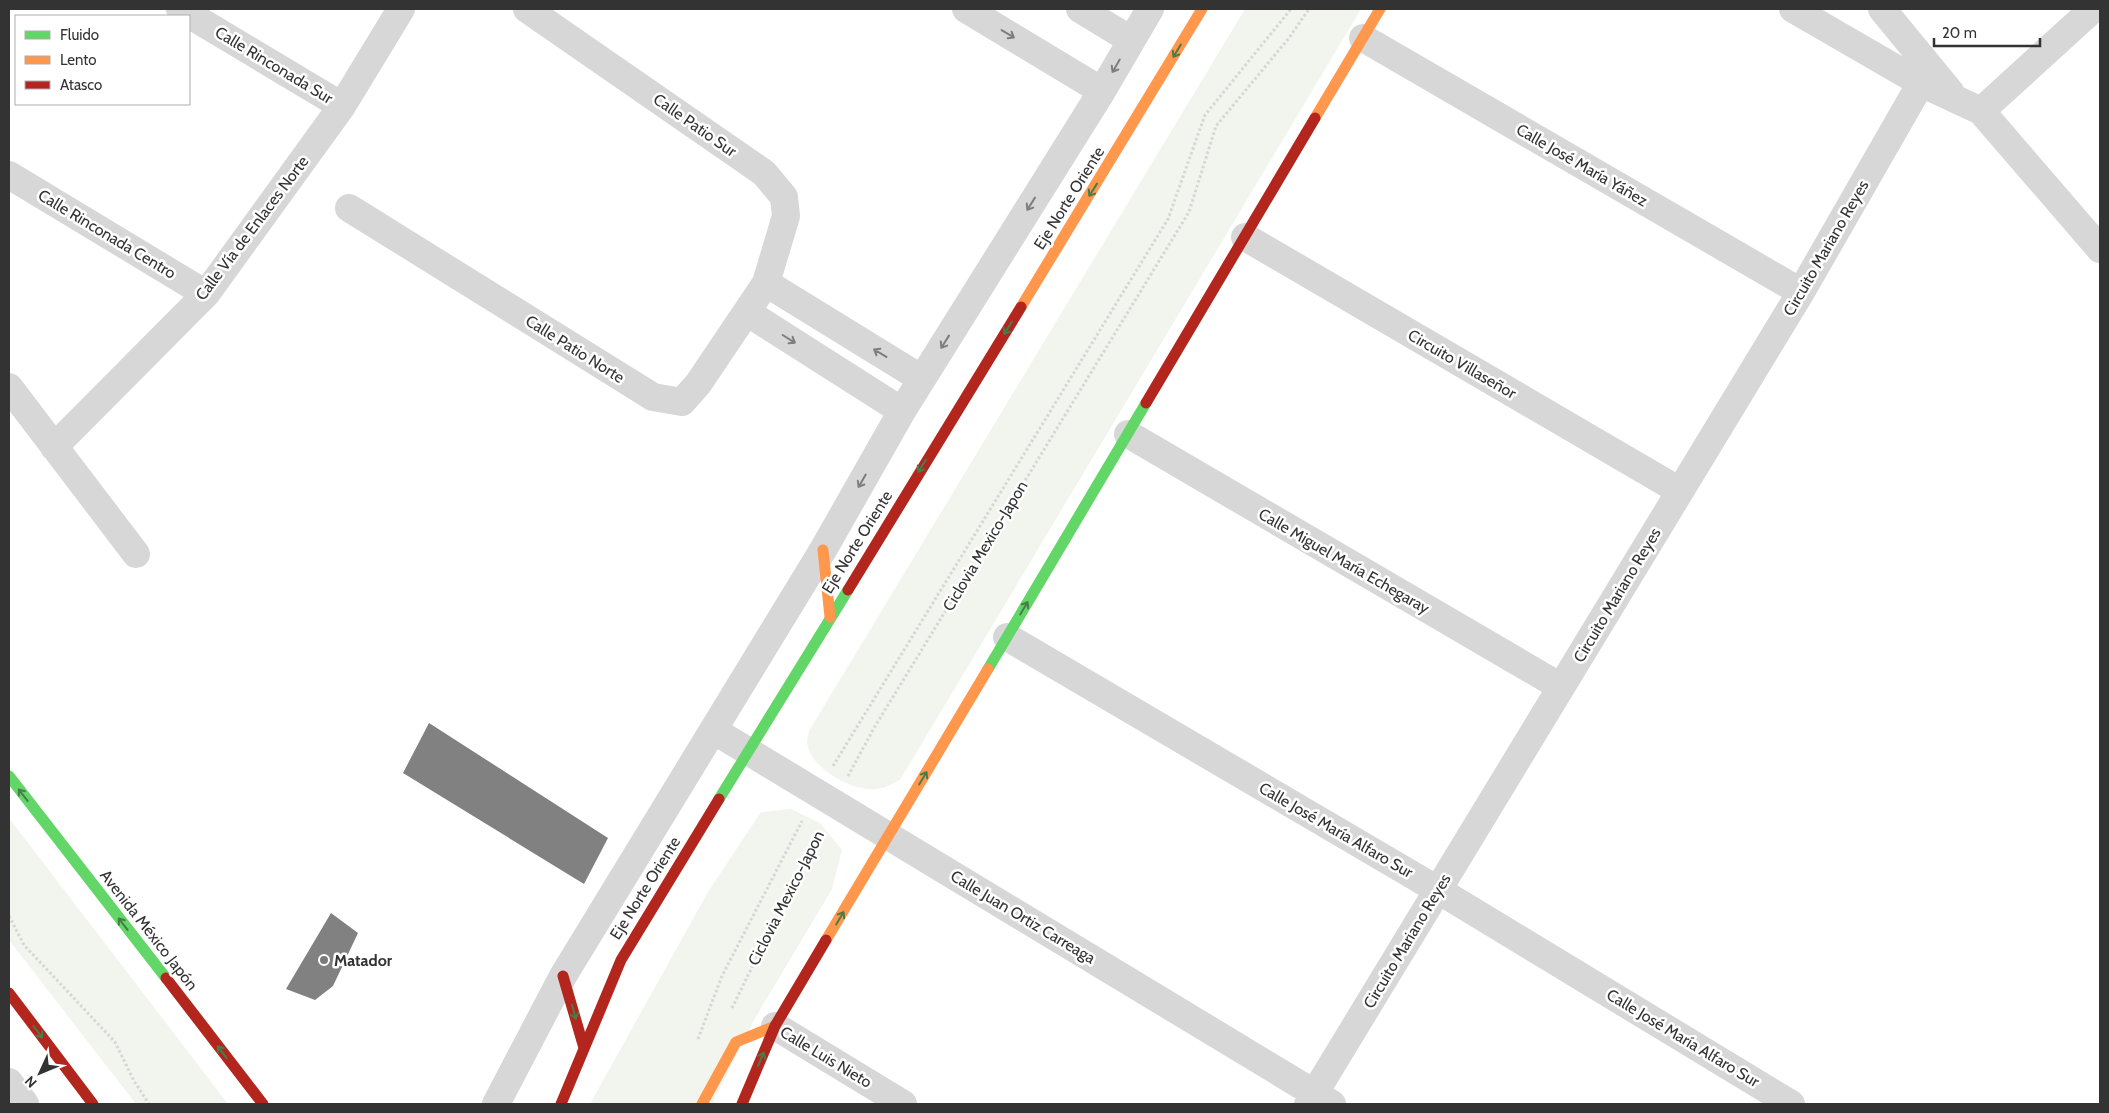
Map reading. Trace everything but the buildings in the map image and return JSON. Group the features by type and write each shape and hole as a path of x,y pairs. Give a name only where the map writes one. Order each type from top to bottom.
{"main road":[{"name":"Eje Norte Oriente","path":"561,1104 620,960 1124,140 1202,9"},
{"path":"742,1104 775,1026 1380,9"},
{"path":"823,550 830,617"},
{"name":"Avenida México Japón","path":"9,776 263,1104"},
{"path":"563,976 584,1048"},
{"path":"9,993 93,1104"},
{"path":"702,1104 736,1042 775,1026"},
{"path":"236,1070 275,1098"}],"street":[{"name":"Calle Rinconada Sur","path":"180,9 342,106"},
{"name":"Calle Vía de Enlaces Norte","path":"54,447 206,294 342,106 401,9"},
{"name":"Calle Patio Sur","path":"527,9 764,173 784,197 786,216 766,283"},
{"path":"966,9 1102,91"},
{"path":"1080,9 1131,40"},
{"path":"496,1104 563,976 823,550 902,411 1102,91 1150,9"},
{"path":"1793,9 1921,83 1981,111 2100,249"},
{"path":"1882,9 1956,100"},
{"path":"1981,111 2092,9"},
{"name":"Calle José María Yáñez","path":"1363,38 1801,292"},
{"name":"Circuito Mariano Reyes","path":"1318,1101 1438,890 1801,292 1921,83"},
{"name":"Calle Rinconada Centro","path":"9,175 206,294"},
{"name":"Calle Patio Norte","path":"348,208 653,397 682,402 698,384 748,313 766,283"},
{"name":"Circuito Villaseñor","path":"1245,237 1680,491"},
{"path":"766,283 922,379"},
{"path":"748,313 902,411"},
{"path":"9,387 136,554"},
{"name":"Calle Miguel María Echegaray","path":"1128,434 1561,687"},
{"name":"Calle José María Alfaro Sur","path":"1007,637 1438,890 1791,1104"},
{"name":"Calle Juan Ortiz Carreaga","path":"713,730 1318,1101"},
{"name":"Calle Luis Nieto","path":"775,1026 903,1104"},
{"path":"9,1082 25,1104"}],"path":[{"path":"696,1047 704,1019 722,976 825,798 1168,219 1205,115 1291,9"},
{"name":"Ciclovia Mexico-Japon","path":"729,1014 825,798 874,728 1189,212 1216,126 1289,38 1309,9"},
{"path":"9,916 24,945 116,1042 134,1081 149,1104"}],"shaded area":[{"path":"1245,9 1361,9 900,780 884,787 872,789 861,788 838,779 819,765 812,756 807,743 809,731"},
{"path":"791,809 820,823 842,850 832,889 754,1020 712,1104 590,1104 708,892 761,812"},
{"path":"9,818 228,1104 136,1104 9,940"}],"traffic: fast":[{"path":"988,669 1146,403"},
{"path":"719,799 848,590"},
{"path":"9,776 166,978"}],"traffic: slow":[{"path":"1021,307 1202,9"},
{"path":"1315,118 1380,9"},
{"path":"823,550 830,617"},
{"path":"826,940 988,669"},
{"path":"702,1104 736,1042 775,1026"}],"traffic: jam":[{"path":"1146,403 1315,118"},
{"path":"848,590 1021,307"},
{"path":"561,1104 621,960 719,799"},
{"path":"742,1104 775,1026 826,940"},
{"path":"563,976 584,1048"},
{"path":"166,978 263,1104"},
{"path":"9,993 93,1104"}],"place":[{"name":"Matador","path":"324,960"}]}
